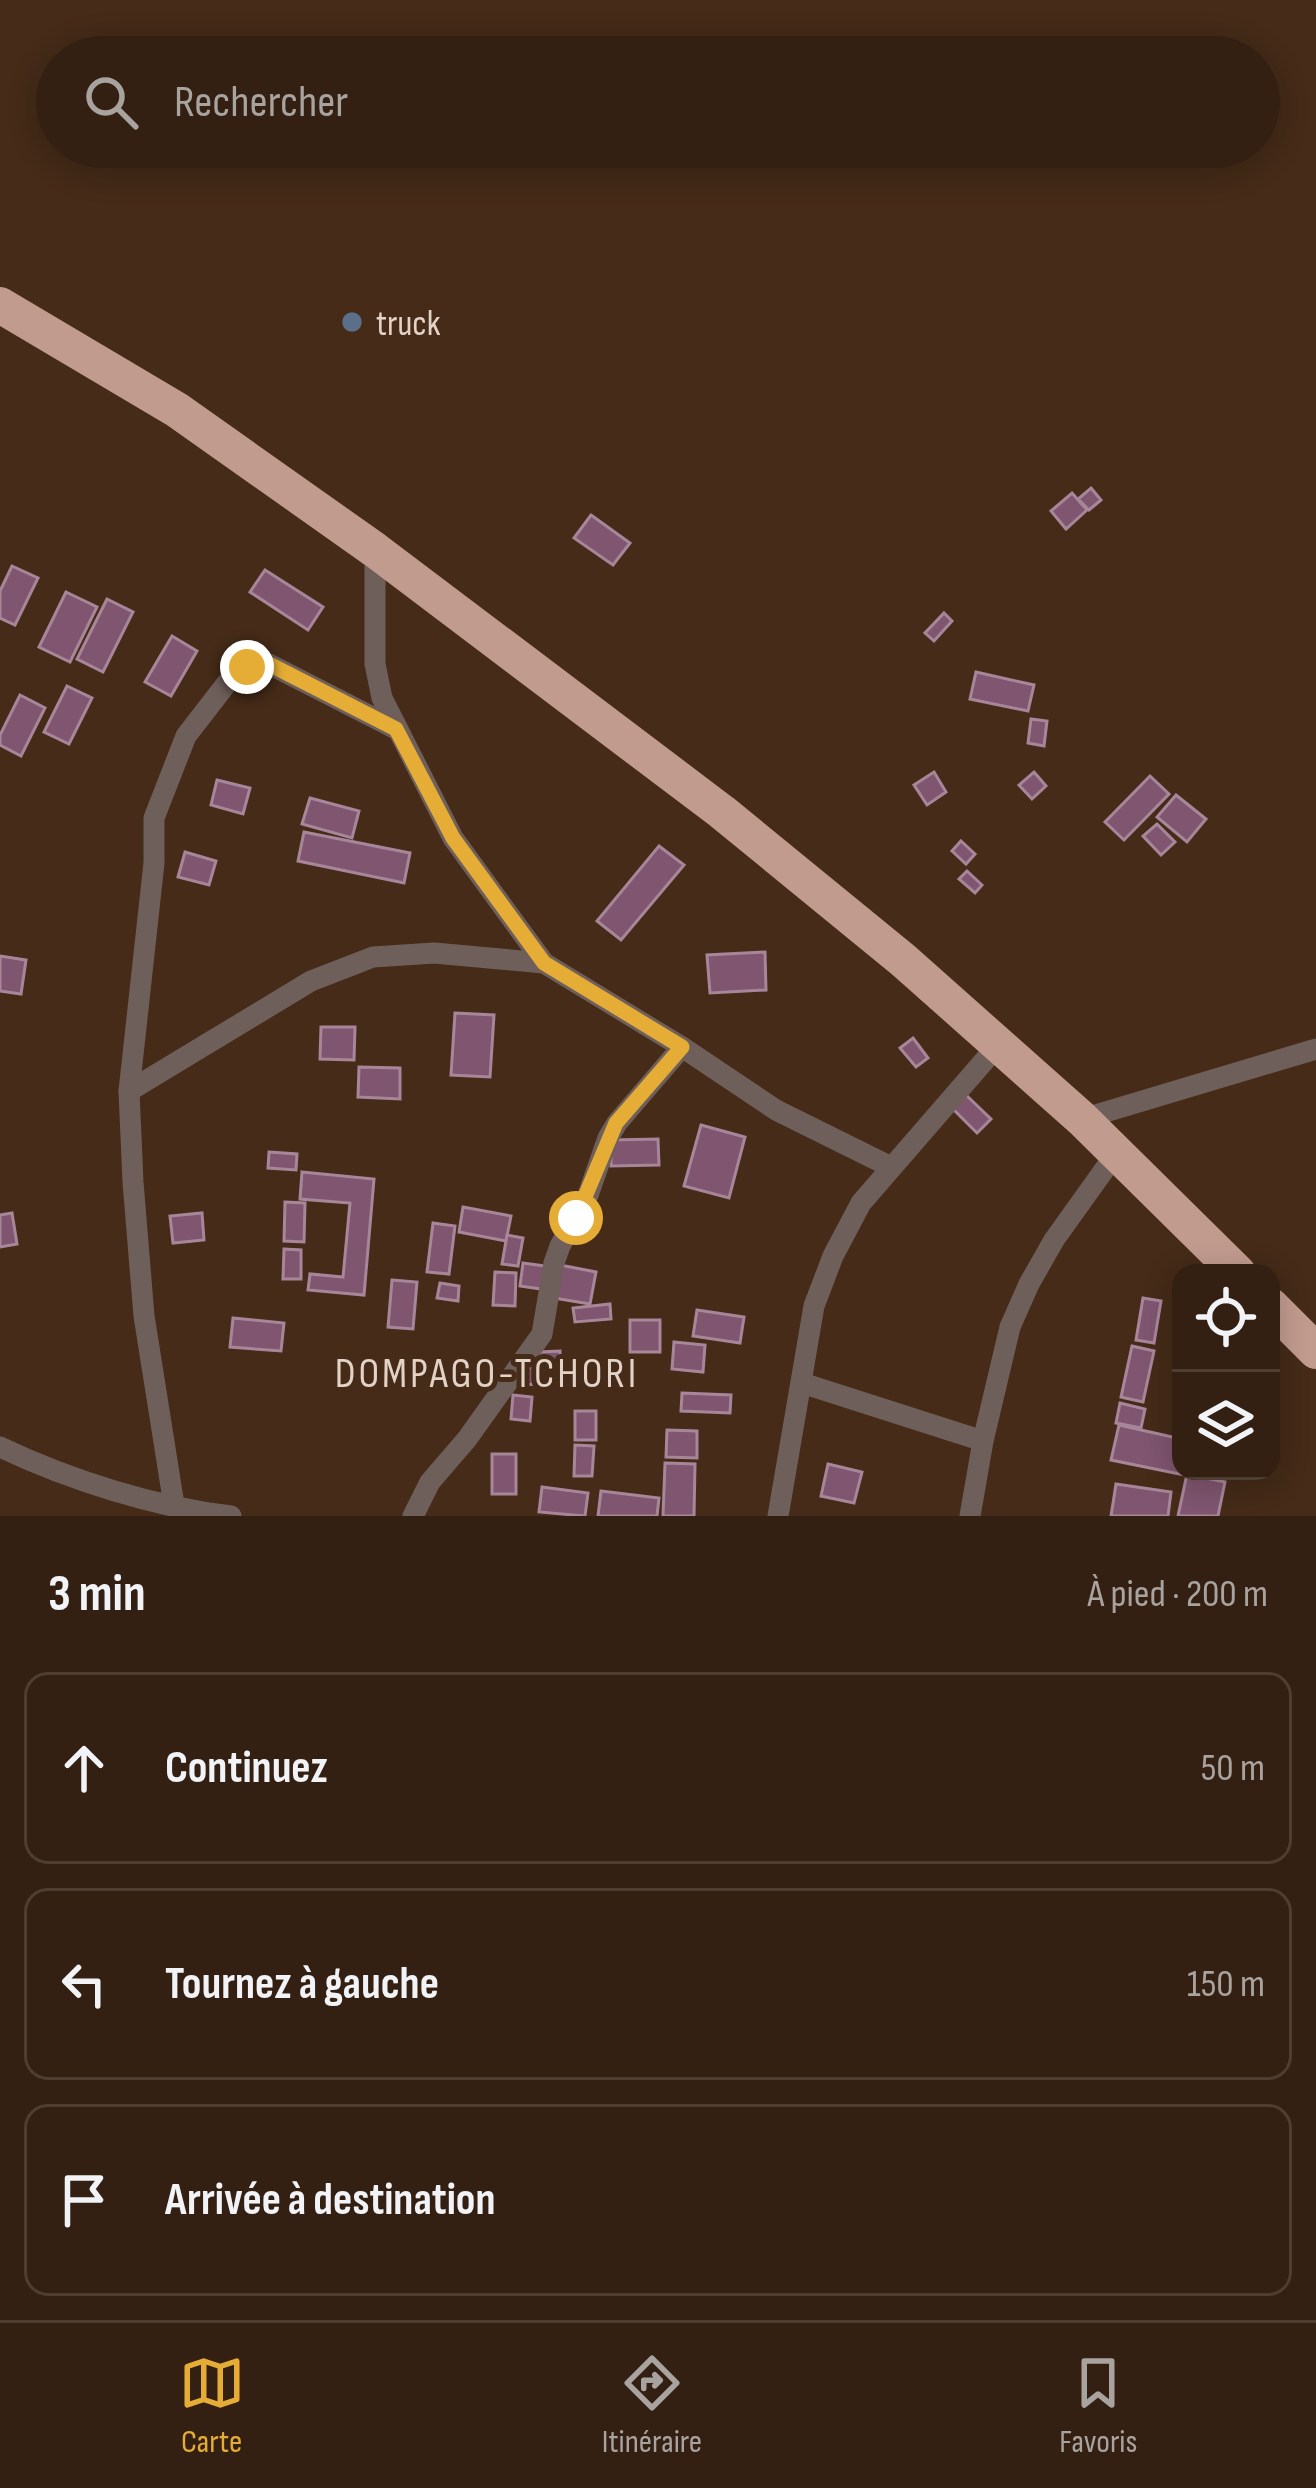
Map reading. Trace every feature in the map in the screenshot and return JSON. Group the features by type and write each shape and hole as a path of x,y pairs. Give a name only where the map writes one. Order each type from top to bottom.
{"highway":[{"path":"0,305 177,410 375,550 722,812 904,959 1082,1119 1229,1264"},
{"path":"1280,1315 1316,1351"}],"street":[{"path":"375,550 375,664 382,698 453,838 544,963 776,1110 891,1167"},
{"path":"174,1504 144,1316 129,1091 154,863 154,818 185,736 227,683 247,667 269,664 396,729"},
{"path":"129,1091 311,981 374,957 434,953 544,963"},
{"path":"778,1516 814,1306 833,1256 861,1203 998,1045"},
{"path":"413,1516 430,1482 542,1334 554,1263 588,1195 608,1138 682,1047"},
{"path":"1082,1119 1316,1049"},
{"path":"970,1516 982,1441 1010,1327 1054,1240 1117,1152"},
{"path":"802,1383 982,1441"},
{"path":"0,1448 45,1469 231,1516"}],"building":[{"path":"1091,488 1101,500 1089,510 1078,499"},
{"path":"1072,493 1087,510 1066,529 1051,511"},
{"path":"591,515 630,543 613,565 574,538"},
{"path":"12,566 38,578 15,625 0,618 0,591"},
{"path":"265,570 323,607 308,630 250,592"},
{"path":"66,592 97,607 70,662 39,647"},
{"path":"107,599 133,612 103,672 77,659"},
{"path":"944,613 952,621 934,641 925,633"},
{"path":"172,636 197,651 171,696 145,682"},
{"path":"976,672 1034,685 1028,711 970,699"},
{"path":"67,686 92,698 69,744 44,732"},
{"path":"20,695 45,708 21,756 0,745 0,735"},
{"path":"1031,719 1047,721 1044,746 1028,743"},
{"path":"934,772 946,792 927,805 914,785"},
{"path":"1034,772 1046,786 1032,799 1019,785"},
{"path":"1150,776 1169,794 1124,840 1105,822"},
{"path":"217,780 250,788 243,814 211,805"},
{"path":"1176,795 1206,819 1187,842 1157,817"},
{"path":"310,798 359,811 352,838 302,824"},
{"path":"1157,824 1175,842 1161,855 1143,836"},
{"path":"304,832 410,853 404,883 298,861"},
{"path":"961,841 975,854 966,864 952,851"},
{"path":"659,846 684,865 621,940 597,921"},
{"path":"185,852 216,861 209,885 178,877"},
{"path":"967,871 982,885 975,893 959,879"},
{"path":"765,952 766,990 710,993 707,955"},
{"path":"0,956 26,960 21,994 0,991"},
{"path":"455,1013 494,1015 490,1077 451,1075"},
{"path":"321,1027 355,1027 354,1060 320,1059"},
{"path":"913,1038 928,1058 916,1067 900,1048"},
{"path":"359,1067 400,1068 400,1099 358,1097"},
{"path":"966,1095 991,1119 977,1133 953,1109"},
{"path":"701,1125 745,1137 729,1198 684,1186"},
{"path":"658,1139 659,1165 611,1166 611,1140"},
{"path":"269,1152 297,1154 296,1170 268,1168"},
{"path":"302,1172 374,1179 364,1295 308,1290 310,1274 343,1277 350,1203 300,1199"},
{"path":"285,1202 305,1203 304,1242 284,1241"},
{"path":"463,1207 511,1216 506,1241 459,1232"},
{"path":"12,1213 17,1244 0,1247 0,1215"},
{"path":"202,1213 204,1240 173,1243 170,1216"},
{"path":"433,1223 455,1226 449,1274 427,1272"},
{"path":"507,1235 523,1238 518,1266 502,1264"},
{"path":"284,1249 301,1250 301,1279 283,1279"},
{"path":"523,1263 545,1266 541,1289 520,1286"},
{"path":"560,1265 596,1272 590,1304 554,1298"},
{"path":"495,1272 516,1273 515,1306 493,1305"},
{"path":"392,1280 417,1282 413,1329 388,1327"},
{"path":"440,1283 459,1286 458,1301 437,1298"},
{"path":"1143,1298 1161,1301 1154,1343 1136,1340"},
{"path":"610,1304 611,1319 575,1322 573,1308"},
{"path":"697,1310 744,1317 740,1343 693,1336"},
{"path":"233,1318 284,1323 281,1351 230,1347"},
{"path":"630,1320 660,1320 660,1352 630,1352"},
{"path":"674,1342 705,1345 703,1372 672,1369"},
{"path":"1132,1346 1154,1351 1143,1402 1121,1397"},
{"path":"560,1351 560,1368 544,1369 539,1352"},
{"path":"541,1367 541,1384 520,1385 520,1368"},
{"path":"682,1393 731,1395 730,1413 681,1411"},
{"path":"513,1395 532,1397 530,1421 511,1419"},
{"path":"1120,1403 1145,1409 1141,1428 1116,1423"},
{"path":"575,1411 596,1411 596,1440 575,1440"},
{"path":"1119,1425 1172,1437 1172,1473 1111,1460"},
{"path":"667,1430 697,1431 697,1458 666,1457"},
{"path":"575,1445 594,1446 592,1476 574,1476"},
{"path":"492,1454 516,1454 516,1494 492,1494"},
{"path":"665,1463 695,1464 694,1516 663,1516"},
{"path":"828,1464 862,1472 854,1503 821,1496"},
{"path":"1186,1480 1225,1482 1218,1516 1178,1516"},
{"path":"1116,1484 1171,1492 1168,1516 1111,1516"},
{"path":"542,1487 588,1493 585,1516 539,1512"},
{"path":"601,1491 659,1498 657,1516 598,1516"}],"place":[{"name":"truck","path":"352,322"}],"district":[{"name":"DOMPAGO-TCHORI","path":"487,1372"}],"route":[{"path":"247,667 269,664 396,729 453,838 544,963 682,1047 616,1123 576,1218"}]}
